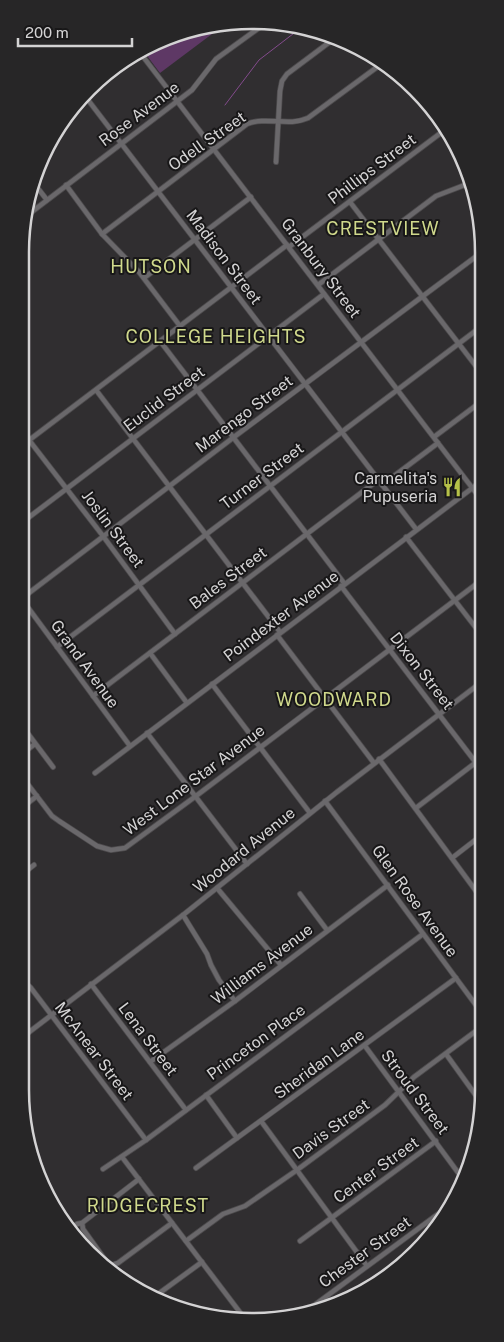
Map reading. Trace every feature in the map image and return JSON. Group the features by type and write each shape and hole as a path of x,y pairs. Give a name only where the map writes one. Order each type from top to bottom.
{"street":[{"name":"Rose Avenue","path":"33,211 178,101 194,88 216,59 257,29"},
{"path":"276,162 281,85 287,74 329,43"},
{"name":"Granbury Street","path":"144,57 475,492"},
{"name":"Odell Street","path":"102,234 247,124 260,120 297,122 310,117 377,67"},
{"name":"Madison Street","path":"88,100 416,530"},
{"name":"Phillips Street","path":"29,440 231,287 350,202 441,133"},
{"path":"66,185 102,234 144,278 180,326"},
{"path":"318,285 436,196 465,185"},
{"path":"38,188 47,200"},
{"path":"144,278 251,197"},
{"path":"350,202 475,365"},
{"name":"Marengo Street","path":"29,592 475,257"},
{"name":"Euclid Street","path":"29,517 324,294"},
{"name":"Turner Street","path":"57,648 475,331"},
{"name":"Dixon Street","path":"160,341 307,533 389,649 475,761"},
{"path":"96,390 243,583 324,698 374,763"},
{"path":"434,437 475,406"},
{"name":"Joslin Street","path":"29,440 175,634"},
{"path":"382,485 438,443"},
{"name":"Bales Street","path":"93,696 378,480"},
{"name":"Poindexter Avenue","path":"94,773 475,486"},
{"path":"406,536 475,626"},
{"name":"West Lone Star Avenue","path":"29,786 56,819 97,846 110,850 125,848 475,585"},
{"name":"Grand Avenue","path":"29,609 130,746"},
{"path":"150,653 187,703"},
{"path":"212,684 310,813"},
{"name":"Woodard Avenue","path":"29,1031 217,888 379,759 475,687"},
{"path":"147,733 247,864"},
{"path":"29,736 53,767"},
{"path":"29,748 35,744"},
{"path":"379,759 475,890"},
{"path":"416,808 475,763"},
{"path":"29,802 37,796"},
{"name":"Glen Rose Avenue","path":"326,801 475,1004"},
{"path":"452,858 475,840"},
{"path":"29,869 34,865"},
{"name":"Williams Avenue","path":"150,1062 235,1001 388,885"},
{"path":"217,888 282,965"},
{"path":"300,894 327,930"},
{"path":"183,914 207,954 218,979 235,1001"},
{"name":"Princeton Place","path":"103,1169 122,1158 423,934"},
{"name":"Sheridan Lane","path":"196,1168 456,978"},
{"name":"Lena Street","path":"91,984 186,1110"},
{"name":"McAnear Street","path":"29,986 146,1140"},
{"name":"Davis Street","path":"186,1241 223,1214 245,1206 297,1170 372,1115 398,1091 475,1032"},
{"name":"Stroud Street","path":"365,1046 459,1173"},
{"path":"446,1054 475,1094"},
{"path":"206,1095 237,1138"},
{"path":"261,1121 367,1266"},
{"name":"Center Street","path":"300,1241 436,1142"},
{"path":"122,1158 240,1313"},
{"path":"75,1226 82,1223 139,1179"},
{"name":"Chester Street","path":"315,1304 435,1219"},
{"path":"82,1223 82,1229 101,1254"},
{"path":"115,1266 172,1223"},
{"path":"160,1293 202,1262"}],"shaded area":[{"path":"214,32 160,73 147,55 194,36"}],"waterway":[{"path":"225,105 259,60 294,33"}],"place":[{"name":"Carmelita's Pupuseria","path":"452,487"}],"district":[{"name":"CRESTVIEW","path":"383,228"},
{"name":"HUTSON","path":"151,266"},
{"name":"COLLEGE HEIGHTS","path":"216,336"},
{"name":"WOODWARD","path":"334,699"},
{"name":"RIDGECREST","path":"148,1205"}]}
